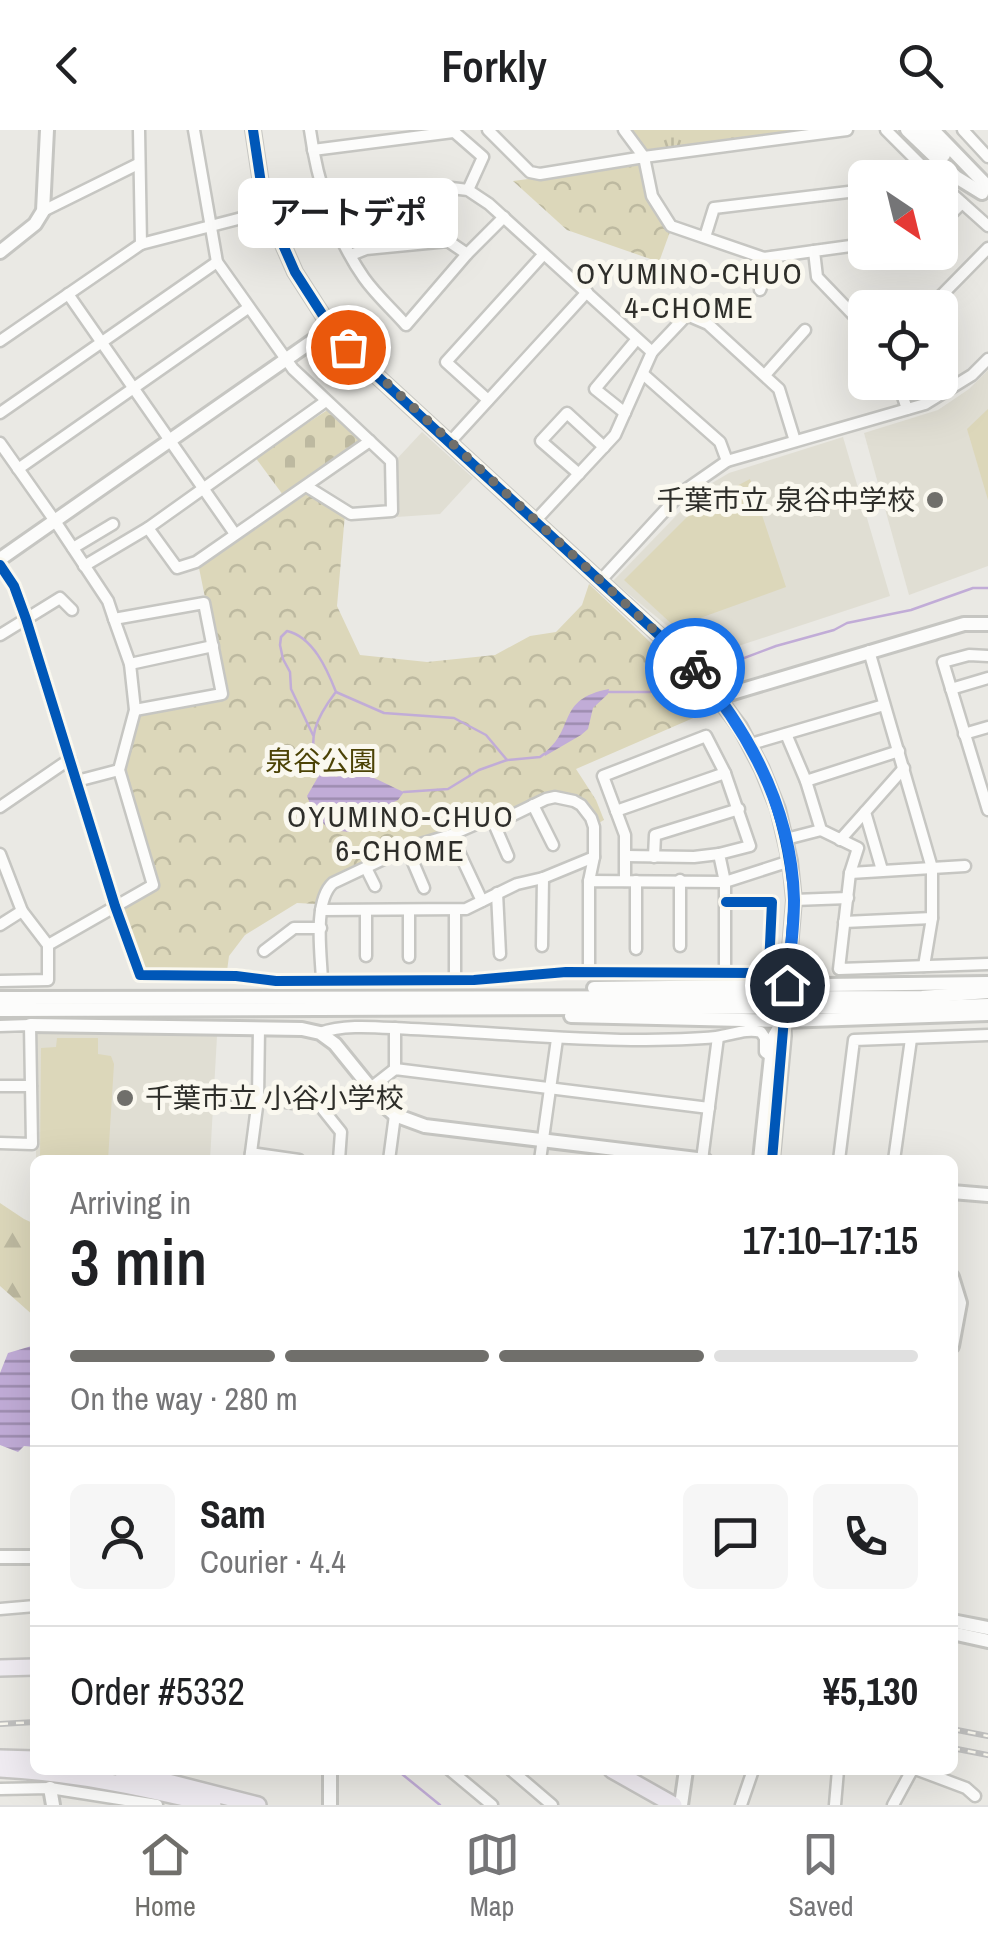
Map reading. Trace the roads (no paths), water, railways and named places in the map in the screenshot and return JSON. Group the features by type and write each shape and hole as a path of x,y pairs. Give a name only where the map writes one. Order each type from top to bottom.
{"main road":[{"path":"0,1668 30,1667"},
{"path":"0,1758 30,1759"},
{"path":"0,1769 30,1771"},
{"path":"77,1775 213,1805"},
{"path":"140,1775 258,1805"},
{"path":"621,1775 674,1805"}],"street":[{"path":"44,211 47,130"},
{"path":"138,130 141,244"},
{"path":"194,130 217,262 286,360 392,461 392,512 351,514 306,486"},
{"path":"253,130 269,210 295,272 331,328 696,669 751,744 778,809 794,900 772,1155"},
{"path":"310,130 326,203 351,256 364,278 406,325 504,217"},
{"path":"624,130 644,157 652,196 671,226 764,258 848,247"},
{"path":"497,133 530,172 540,174 847,130"},
{"path":"886,130 916,160"},
{"path":"907,130 956,177 986,193"},
{"path":"920,130 986,193"},
{"path":"933,130 986,193"},
{"path":"945,130 988,178"},
{"path":"962,130 988,157"},
{"path":"313,150 453,131 483,157 468,190"},
{"path":"0,252 35,224 44,211 138,164"},
{"path":"0,342 141,244 269,210 443,187 468,190 489,204 652,352"},
{"path":"705,236 714,208 848,192"},
{"path":"958,199 988,226"},
{"path":"958,206 962,202"},
{"path":"351,256 366,249 448,241 467,254"},
{"path":"947,290 988,248"},
{"path":"814,252 817,277 848,309"},
{"path":"488,400 446,362 544,254"},
{"path":"760,290 772,257"},
{"path":"0,413 217,262"},
{"path":"450,442 587,292"},
{"path":"68,294 235,534"},
{"path":"18,470 248,308"},
{"path":"536,520 616,435 652,352 686,315 708,324 779,388 794,441"},
{"path":"331,328 0,562 26,619 140,975 236,976 276,981 455,980 590,972 762,972 769,966 772,902 726,902"},
{"path":"765,376 804,330"},
{"path":"625,413 595,389 637,338"},
{"path":"601,580 682,492 727,461 924,404 972,375 988,359"},
{"path":"643,374 720,442 727,461"},
{"path":"904,400 907,409"},
{"path":"84,566 148,528 326,401"},
{"path":"579,474 541,441 567,413 604,447"},
{"path":"148,528 177,568 196,562 370,441"},
{"path":"0,445 108,601 130,664 134,710 119,770 153,885 48,946"},
{"path":"73,548 113,524"},
{"path":"0,636 60,598 72,610"},
{"path":"114,620 204,603 222,694 134,710"},
{"path":"719,697 912,638 964,624 988,624"},
{"path":"130,664 213,646"},
{"path":"869,651 932,868 932,918 924,966"},
{"path":"988,656 969,654 943,662 964,734 984,778 988,810"},
{"path":"951,688 988,678"},
{"path":"751,744 884,705"},
{"path":"964,734 988,727"},
{"path":"786,734 821,830"},
{"path":"626,856 694,858 750,846 725,773 706,736 603,776 625,835 626,856 631,881 636,949"},
{"path":"806,781 900,752"},
{"path":"0,807 70,759"},
{"path":"840,840 904,768"},
{"path":"77,781 119,770"},
{"path":"616,811 725,773"},
{"path":"322,980 321,910 328,887 407,848 513,815 555,797 581,806 592,818 594,827 589,881 590,972"},
{"path":"533,805 552,845"},
{"path":"654,857 654,834 739,809"},
{"path":"864,812 882,870"},
{"path":"492,819 508,856"},
{"path":"786,839 821,830 858,848 850,874 839,969 988,964"},
{"path":"452,835 482,902"},
{"path":"407,848 424,888"},
{"path":"719,854 726,882 725,971"},
{"path":"321,910 466,909 518,884 594,857"},
{"path":"0,980 48,980 48,946 22,911 1,861"},
{"path":"589,881 726,882 790,861"},
{"path":"850,874 965,866"},
{"path":"366,868 376,886"},
{"path":"542,946 543,878"},
{"path":"680,880 680,946"},
{"path":"497,894 500,954"},
{"path":"794,900 848,898"},
{"path":"366,910 366,956"},
{"path":"409,957 410,910"},
{"path":"454,910 455,980"},
{"path":"0,926 22,911"},
{"path":"844,922 932,918"},
{"path":"264,951 294,928 321,928"},
{"path":"492,996 540,989 988,983"},
{"path":"0,998 922,996 988,992"},
{"path":"0,1010 988,1004"},
{"path":"519,1008 562,1016 783,1020 988,1014"},
{"path":"761,1155 773,1038 783,1020"},
{"path":"0,1143 32,1144 30,1025"},
{"path":"0,1026 302,1029 320,1033 335,1044 386,1108 425,1126 663,1155"},
{"path":"250,1155 258,1099 259,1028"},
{"path":"320,1033 332,1028 395,1028 661,1040 751,1030 761,1032 765,1052 771,1056"},
{"path":"395,1028 395,1069"},
{"path":"840,1155 854,1040 988,1034"},
{"path":"703,1155 718,1036"},
{"path":"540,1155 557,1038"},
{"path":"895,1155 911,1039"},
{"path":"372,1087 395,1069 708,1108"},
{"path":"0,1086 31,1086"},
{"path":"222,1093 321,1107 341,1132 339,1155"},
{"path":"389,1155 395,1114"},
{"path":"958,1192 988,1195"},
{"path":"0,1557 30,1556"},
{"path":"0,1610 30,1607"},
{"path":"958,1623 988,1628"},
{"path":"958,1635 988,1641"},
{"path":"330,1775 330,1805"},
{"path":"457,1775 492,1805"},
{"path":"516,1775 552,1805"},
{"path":"682,1805 685,1775"},
{"path":"742,1805 751,1775"},
{"path":"835,1805 838,1775"},
{"path":"893,1805 912,1775"},
{"path":"929,1775 966,1788 975,1796"},
{"path":"50,1788 53,1805"},
{"path":"0,1789 50,1788 157,1805"}],"waterway":[{"path":"712,667 847,623 911,610 973,588 988,588"},
{"path":"313,735 291,689 290,672 283,659 281,637 287,631 312,647 336,692 384,713 454,718 486,735 507,760"},
{"path":"609,692 650,692 684,676"},
{"path":"320,768 313,738 335,693"},
{"path":"404,792 448,789 479,770 507,760 544,754"},
{"path":"403,1775 440,1805"}],"railway":[{"path":"0,1724 30,1722"},
{"path":"958,1730 988,1736"},
{"path":"958,1749 988,1755"}],"place":[{"name":"アートデポ","path":"348,347"},
{"name":"千葉市立 泉谷中学校","path":"935,500"},
{"name":"千葉市立 小谷小学校","path":"125,1098"}],"district":[{"name":"OYUMINO-CHUO 4-CHOME","path":"690,290"},
{"name":"OYUMINO-CHUO 6-CHOME","path":"401,833"}],"park label":[{"name":"泉谷公園","path":"321,761"}]}
